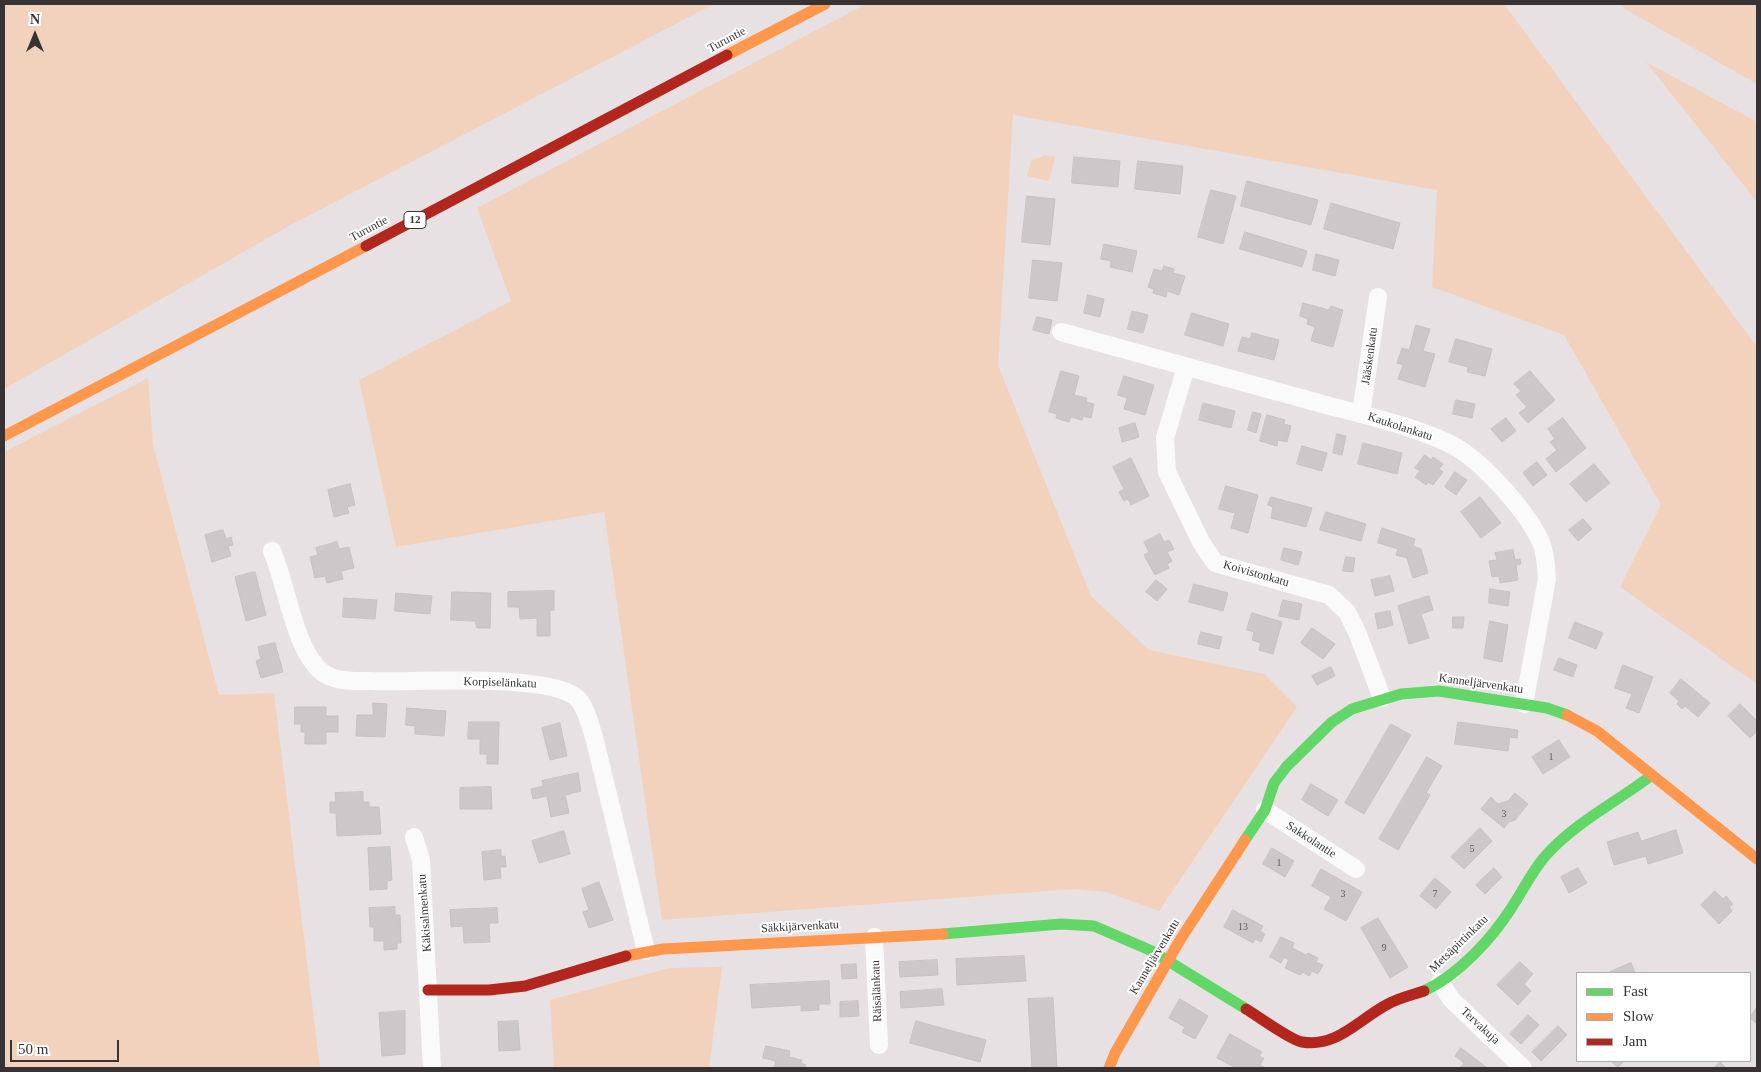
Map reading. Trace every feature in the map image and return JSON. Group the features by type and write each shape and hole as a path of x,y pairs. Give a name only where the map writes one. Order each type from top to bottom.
{"main road":[{"name":"Turuntie","path":"4,436 825,4"},
{"name":"Kanneljärvenkatu","path":"1109,1068 1115,1053 1180,940 1265,810 1274,783 1287,766 1321,730 1352,710 1382,698 1415,692 1439,691 1524,704 1576,719 1597,731 1757,859"},
{"name":"Metsäpirtinkatu","path":"1168,963 1300,1042 1310,1043 1333,1040 1354,1029 1398,998 1428,989 1440,982 1499,925 1527,879 1553,848 1576,827 1629,794 1652,775"},
{"name":"Säkkijärvenkatu","path":"428,990 495,990 524,986 646,951 1061,924 1094,926 1152,951 1168,963"}],"street":[{"name":"Jääskenkatu","path":"1361,414 1378,297"},
{"name":"Kaukolankatu","path":"1061,332 1361,414 1428,435 1465,452 1507,495 1535,532 1542,545 1547,579 1524,704"},
{"name":"Koivistonkatu","path":"1186,366 1165,438 1167,472 1201,542 1216,562 1329,595 1347,612 1357,632 1382,698"},
{"name":"Korpiselänkatu","path":"272,551 282,573 306,655 322,672 332,678 379,682 524,683 556,688 578,699 589,720 595,741 646,951"},
{"name":"Sakkolantie","path":"1265,810 1356,869"},
{"name":"Käkisalmenkatu","path":"414,837 421,860 432,1068"},
{"name":"Räisälänkatu","path":"874,937 879,1045"},
{"name":"Tervakuja","path":"1440,982 1451,999 1523,1068"}],"shaded area":[{"path":"4,4 714,4 287,227 4,389"},
{"path":"866,4 1504,4 1757,347 1757,684 1620,587 1661,505 1564,335 1432,287 1437,190 1013,115 998,365 1091,596 1149,650 1264,674 1297,707 1159,911 1106,892 1074,889 662,920 604,512 396,547 359,380 511,301 477,208"},
{"path":"1621,4 1757,4 1757,84 1625,9"},
{"path":"1646,62 1757,122 1757,202"},
{"path":"1045,155 1055,157 1049,181 1027,176 1031,161"},
{"path":"148,378 153,445 219,695 274,693 320,1068 4,1068 4,452"},
{"path":"722,967 709,1068 554,1068 550,1000 669,968"}],"building":[{"path":"1074,157 1120,161 1118,187 1072,183"},
{"path":"1138,161 1183,166 1180,194 1135,189"},
{"path":"1247,181 1318,200 1311,225 1241,206"},
{"path":"1211,190 1236,196 1223,244 1198,237"},
{"path":"1027,196 1055,199 1050,245 1022,242"},
{"path":"1331,203 1400,223 1393,249 1324,229"},
{"path":"1245,232 1307,251 1302,267 1240,249"},
{"path":"1104,244 1137,251 1132,272 1110,267 1111,261 1101,259"},
{"path":"1316,254 1339,260 1335,276 1313,270"},
{"path":"1033,260 1062,263 1057,301 1029,298"},
{"path":"1164,266 1174,269 1173,273 1185,276 1179,295 1167,291 1166,297 1153,293 1154,289 1148,287 1154,269 1162,271"},
{"path":"1088,295 1104,299 1100,317 1084,313"},
{"path":"1303,303 1329,310 1331,306 1343,310 1333,347 1311,341 1315,327 1307,324 1308,319 1300,316"},
{"path":"1132,311 1148,315 1143,333 1128,329"},
{"path":"1192,313 1229,324 1223,346 1185,335"},
{"path":"1037,317 1052,320 1049,334 1033,330"},
{"path":"1416,325 1430,329 1423,351 1435,354 1425,387 1398,379 1403,365 1397,363 1402,348 1409,350"},
{"path":"1252,333 1279,340 1274,360 1238,351 1242,337 1250,339"},
{"path":"1456,339 1492,349 1485,376 1467,372 1468,367 1449,362"},
{"path":"1061,371 1079,376 1074,395 1087,398 1086,402 1094,404 1091,418 1083,416 1082,420 1071,417 1069,422 1056,418 1057,414 1049,412"},
{"path":"1530,371 1555,400 1528,423 1519,413 1527,407 1516,395 1521,391 1514,384"},
{"path":"1124,376 1154,385 1145,415 1124,409 1127,398 1118,395"},
{"path":"1456,400 1475,404 1472,418 1453,414"},
{"path":"1203,403 1235,411 1231,428 1199,420"},
{"path":"1253,412 1261,414 1256,433 1248,430"},
{"path":"1267,415 1285,420 1284,424 1291,426 1287,442 1278,440 1277,446 1260,441"},
{"path":"1506,418 1516,431 1502,442 1491,429"},
{"path":"1563,418 1586,448 1556,472 1546,459 1557,450 1550,442 1555,439 1548,429"},
{"path":"1135,423 1139,437 1122,442 1119,428"},
{"path":"1337,434 1346,436 1342,455 1333,453"},
{"path":"1363,443 1402,453 1397,474 1358,464"},
{"path":"1302,446 1327,453 1322,471 1297,464"},
{"path":"1425,455 1431,460 1433,457 1443,464 1439,469 1443,472 1433,485 1428,482 1426,485 1415,477 1420,471 1415,468"},
{"path":"1131,458 1149,496 1131,505 1128,499 1124,501 1119,492 1124,489 1113,467"},
{"path":"1537,462 1547,475 1533,486 1523,473"},
{"path":"1594,464 1610,483 1586,502 1570,484"},
{"path":"1455,472 1467,480 1456,495 1445,487"},
{"path":"350,484 355,505 347,507 349,513 334,517 328,490"},
{"path":"1226,486 1258,495 1248,533 1231,528 1235,513 1219,509"},
{"path":"1271,497 1312,508 1306,527 1271,518 1273,507 1268,505"},
{"path":"1480,497 1501,523 1481,538 1461,512"},
{"path":"1326,512 1366,524 1361,541 1320,530"},
{"path":"1583,519 1592,529 1578,541 1569,530"},
{"path":"1382,528 1415,539 1413,546 1421,549 1428,573 1413,578 1407,558 1396,555 1398,549 1378,543"},
{"path":"223,530 226,539 231,537 233,545 228,546 231,556 212,562 205,535"},
{"path":"1160,534 1164,542 1169,540 1174,549 1167,552 1172,561 1167,564 1169,568 1155,575 1144,555 1149,552 1144,542"},
{"path":"337,542 339,549 349,547 354,568 341,571 343,579 327,583 325,576 315,578 310,557 318,555 316,548"},
{"path":"1284,548 1302,552 1298,565 1281,560"},
{"path":"1513,550 1515,560 1520,559 1521,564 1516,565 1518,580 1500,583 1499,576 1492,577 1489,561 1497,560 1495,553"},
{"path":"1346,557 1355,558 1353,572 1343,571"},
{"path":"255,572 266,615 246,621 235,577"},
{"path":"1390,576 1394,591 1375,596 1371,580"},
{"path":"1156,580 1167,589 1157,601 1146,592"},
{"path":"1194,584 1228,593 1223,611 1189,602"},
{"path":"1490,589 1510,592 1508,606 1489,603"},
{"path":"554,591 554,610 550,610 550,636 537,636 537,618 520,619 519,607 508,607 508,592"},
{"path":"452,592 491,593 490,628 477,628 475,621 451,620"},
{"path":"396,593 432,596 430,614 395,611"},
{"path":"1429,596 1433,610 1421,614 1429,638 1409,644 1398,606"},
{"path":"344,598 377,600 375,619 343,617"},
{"path":"1283,600 1302,604 1299,620 1279,616"},
{"path":"1390,611 1393,625 1378,629 1375,614"},
{"path":"1252,613 1282,622 1273,654 1259,650 1261,643 1252,640 1254,632 1247,630"},
{"path":"1453,617 1464,617 1463,628 1453,628"},
{"path":"1490,621 1508,625 1502,662 1484,658"},
{"path":"1575,622 1603,633 1596,649 1569,638"},
{"path":"1312,628 1335,644 1323,659 1301,643"},
{"path":"1201,632 1222,637 1219,649 1198,644"},
{"path":"275,643 283,672 261,678 256,661 261,659 258,647"},
{"path":"1559,658 1577,665 1573,677 1554,670"},
{"path":"1623,665 1653,677 1639,713 1626,708 1632,694 1615,688"},
{"path":"1331,667 1335,676 1317,685 1312,676"},
{"path":"1681,679 1710,703 1698,717 1685,706 1682,709 1677,704 1679,701 1670,693"},
{"path":"373,703 387,704 385,737 356,736 357,715 373,715"},
{"path":"1740,704 1757,721 1757,731 1750,738 1728,716"},
{"path":"295,707 326,707 326,716 338,716 338,732 326,732 326,744 305,744 305,732 301,732 301,724 295,724"},
{"path":"407,708 446,711 444,736 415,734 415,726 406,725"},
{"path":"469,722 499,722 498,764 487,764 487,754 480,754 480,739 468,739"},
{"path":"1458,722 1518,730 1517,738 1510,737 1508,751 1455,744"},
{"path":"560,723 567,756 550,760 542,728"},
{"path":"1391,724 1411,735 1364,814 1345,803"},
{"path":"1559,740 1570,757 1543,774 1532,757"},
{"path":"1427,757 1442,766 1426,793 1430,795 1398,850 1379,839"},
{"path":"578,773 581,791 565,795 569,813 551,817 547,796 533,799 531,789 543,786 542,781"},
{"path":"1311,784 1338,800 1328,816 1302,800"},
{"path":"491,787 492,809 460,809 460,788"},
{"path":"363,792 363,802 369,802 369,807 379,807 381,834 337,836 336,813 330,813 330,802 336,802 335,793"},
{"path":"1515,793 1528,804 1515,820 1509,822 1504,828 1481,809 1491,797 1498,804 1508,801"},
{"path":"1480,828 1492,841 1464,869 1451,857"},
{"path":"1676,830 1683,853 1648,864 1646,856 1614,865 1607,842 1638,832 1641,841"},
{"path":"564,831 570,854 539,863 532,841"},
{"path":"390,847 392,880 387,881 387,889 370,890 368,848"},
{"path":"1272,848 1294,861 1285,877 1263,864"},
{"path":"501,850 501,857 505,856 506,867 500,867 501,878 484,880 482,852"},
{"path":"1494,868 1502,877 1485,894 1476,885"},
{"path":"1578,868 1587,883 1569,893 1561,877"},
{"path":"1321,869 1362,892 1346,921 1324,909 1331,897 1312,886"},
{"path":"1435,878 1451,892 1436,909 1420,896"},
{"path":"599,882 613,920 589,928 583,912 589,910 582,889"},
{"path":"1715,891 1723,899 1726,896 1733,904 1729,907 1732,911 1719,924 1701,905"},
{"path":"395,907 395,915 400,915 401,943 397,943 397,949 384,950 384,941 374,941 374,927 370,927 369,908"},
{"path":"497,908 498,923 489,923 490,942 464,943 463,926 451,927 450,910"},
{"path":"1233,910 1263,926 1260,931 1265,934 1261,942 1255,939 1253,943 1224,927"},
{"path":"1378,918 1408,967 1390,978 1361,928"},
{"path":"1281,937 1294,943 1292,948 1306,955 1308,953 1318,958 1316,962 1323,965 1318,974 1312,971 1309,976 1303,972 1300,975 1285,968 1289,960 1284,957 1281,963 1270,957"},
{"path":"1024,956 1026,981 957,985 956,959"},
{"path":"937,960 938,975 900,977 899,962"},
{"path":"1520,962 1533,974 1524,984 1531,991 1518,1005 1497,985"},
{"path":"1631,963 1635,972 1610,972"},
{"path":"856,964 857,978 842,979 841,965"},
{"path":"829,981 830,1004 819,1004 819,1010 801,1011 801,1005 752,1008 750,985"},
{"path":"942,989 944,1005 901,1008 900,992"},
{"path":"1053,998 1057,1068 1032,1068 1028,999"},
{"path":"1180,999 1208,1016 1195,1039 1182,1032 1185,1027 1169,1018"},
{"path":"858,1001 859,1016 840,1017 840,1002"},
{"path":"1757,1007 1757,1024 1751,1019"},
{"path":"405,1011 405,1054 382,1056 379,1013"},
{"path":"1528,1015 1539,1025 1521,1044 1510,1034"},
{"path":"518,1021 520,1050 499,1051 498,1022"},
{"path":"916,1021 986,1040 980,1062 910,1043"},
{"path":"1558,1026 1567,1035 1541,1061 1532,1052"},
{"path":"1230,1034 1262,1052 1259,1056 1264,1058 1260,1065 1266,1068 1236,1068 1217,1058"},
{"path":"766,1046 790,1051 789,1057 802,1060 801,1063 806,1065 805,1068 774,1068 776,1061 763,1058"},
{"path":"1461,1048 1486,1067 1460,1068 1464,1063 1455,1056"},
{"path":"1612,1062 1623,1062 1618,1067"},
{"path":"1720,1062 1726,1068 1714,1068"}],"traffic: fast":[{"path":"1245,840 1265,810 1274,783 1287,766 1332,722 1352,709 1401,694 1439,691 1547,708 1567,715"},
{"path":"1424,991 1462,966 1495,931 1548,853 1585,821 1652,775"},
{"path":"943,934 1061,924 1094,926 1152,951 1246,1009"}],"traffic: slow":[{"path":"727,55 825,4"},
{"path":"4,436 366,246"},
{"path":"1567,715 1597,731 1757,859"},
{"path":"1109,1068 1115,1053 1180,940 1245,840"},
{"path":"626,956 663,949 943,934"}],"traffic: jam":[{"path":"366,246 727,55"},
{"path":"428,990 489,990 525,986 626,956"},
{"path":"1246,1009 1290,1037 1302,1042 1315,1043 1337,1037 1388,1004 1424,991"}]}
